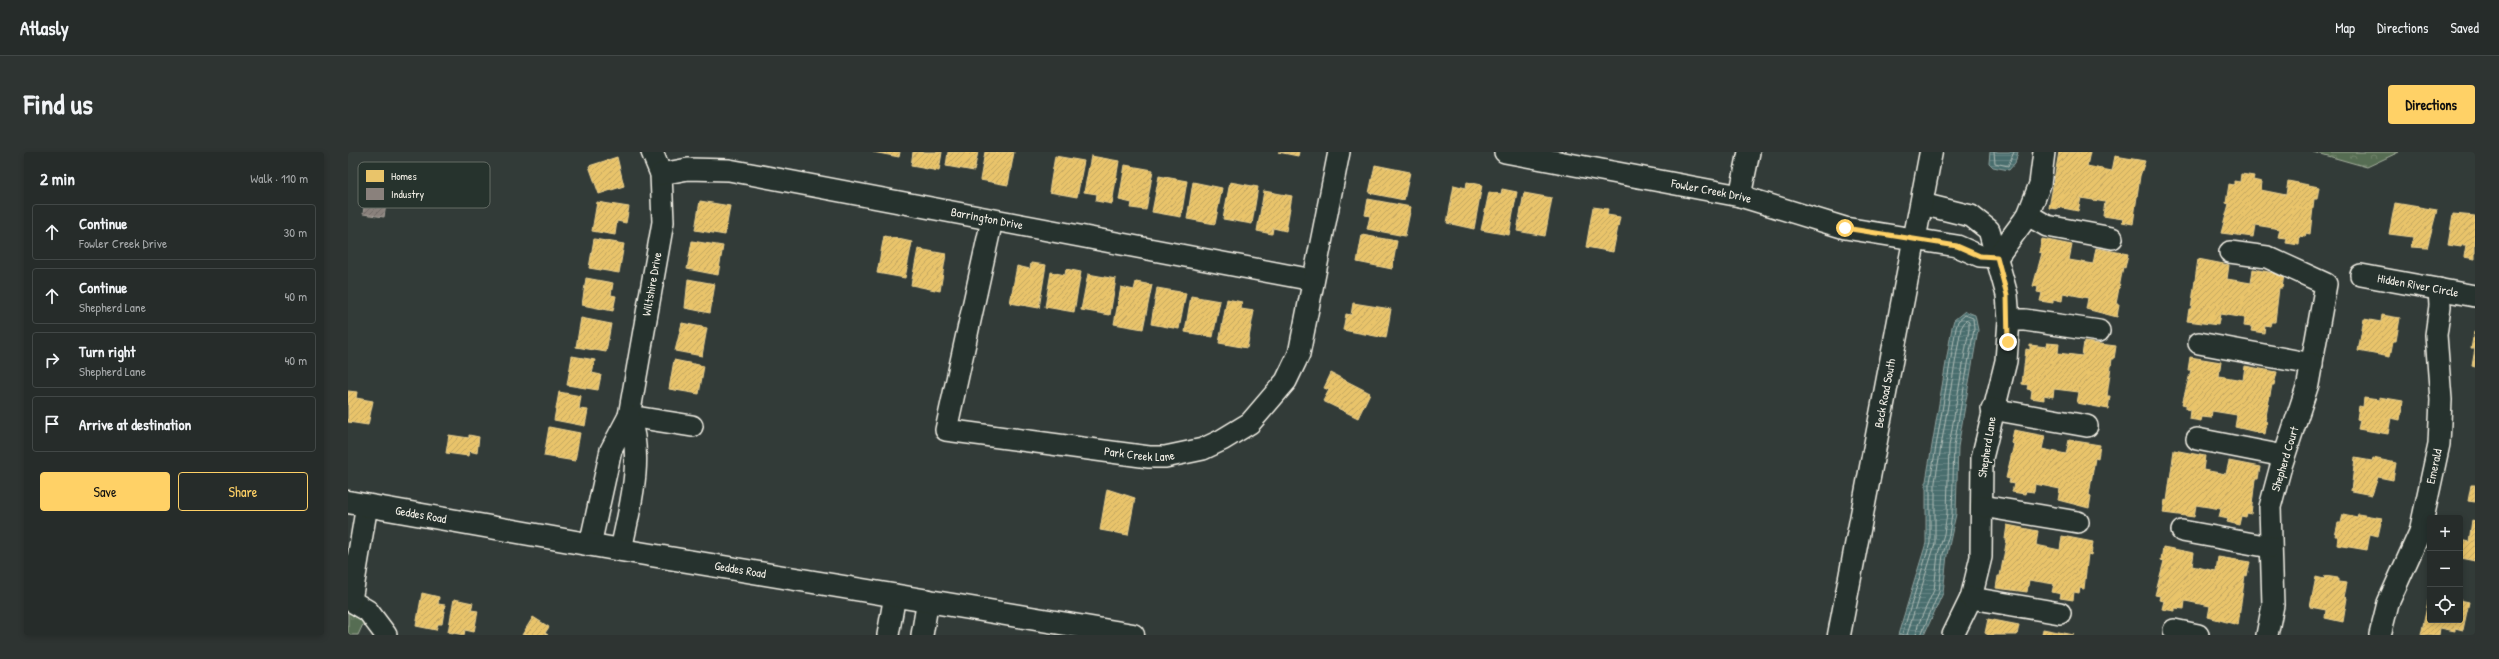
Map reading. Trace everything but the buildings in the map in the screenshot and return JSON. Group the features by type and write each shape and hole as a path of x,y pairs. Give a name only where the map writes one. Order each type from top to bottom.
{"main road":[{"name":"Beck Road South","path":"1839,635 1931,152"},
{"name":"Geddes Road","path":"358,504 590,545 1133,635"}],"street":[{"name":"Wiltshire Drive","path":"590,545 611,450 629,416 663,222 661,174 652,152"},
{"name":"Park Creek Lane","path":"992,220 946,430 1149,457 1172,456 1203,449 1222,440 1250,423 1286,381 1299,354 1304,335 1313,280 1339,152"},
{"name":"Fowler Creek Drive","path":"1505,152 1740,196 1845,228 1915,239"},
{"path":"1740,196 1749,152"},
{"path":"1915,239 1957,246 1980,256 1997,257 2028,214 2040,184 2044,152"},
{"name":"Barrington Drive","path":"661,174 688,168 729,170 1313,280"},
{"name":"Shepherd Lane","path":"1922,204 1971,216 1989,230 2007,295 2009,320 2006,361 1992,409 1982,458 1981,557 1971,598 1953,635"},
{"path":"2028,214 2048,226 2112,238"},
{"name":"Shepherd Court","path":"2230,252 2267,257 2326,284 2308,384 2284,456 2270,507 2270,547 2273,605 2267,635"},
{"name":"Hidden River Circle","path":"2361,275 2475,296"},
{"name":"Emerald","path":"2380,635 2388,603 2420,532 2437,452 2440,400 2436,335 2440,306 2439,289"},
{"path":"2009,320 2025,320 2099,331"},
{"path":"2199,343 2312,364"},
{"path":"1992,409 2087,426"},
{"path":"621,550 636,467 636,435 629,416 692,426"},
{"path":"2197,439 2284,456"},
{"path":"358,504 350,599 368,611 386,635"},
{"path":"1982,506 2078,522"},
{"path":"2182,531 2270,547"},
{"path":"888,635 895,595"},
{"path":"1971,598 2060,613"},
{"path":"922,635 928,600"},
{"path":"2174,630 2198,635"}],"green space":[{"path":"2314,152 2399,152 2367,167"},
{"path":"348,609 365,620 358,635 348,635"}],"water":[{"path":"1990,152 2018,152 2015,163 2009,170 1993,167 1989,163"},
{"path":"1965,311 1975,315 1978,330 1958,447 1956,514 1947,555 1943,593 1924,635 1898,635 1926,543 1926,481 1952,327 1954,320"}],"route":[{"path":"1845,228 1957,246 1980,256 1997,257 2007,295 2009,320 2008,342"}]}
